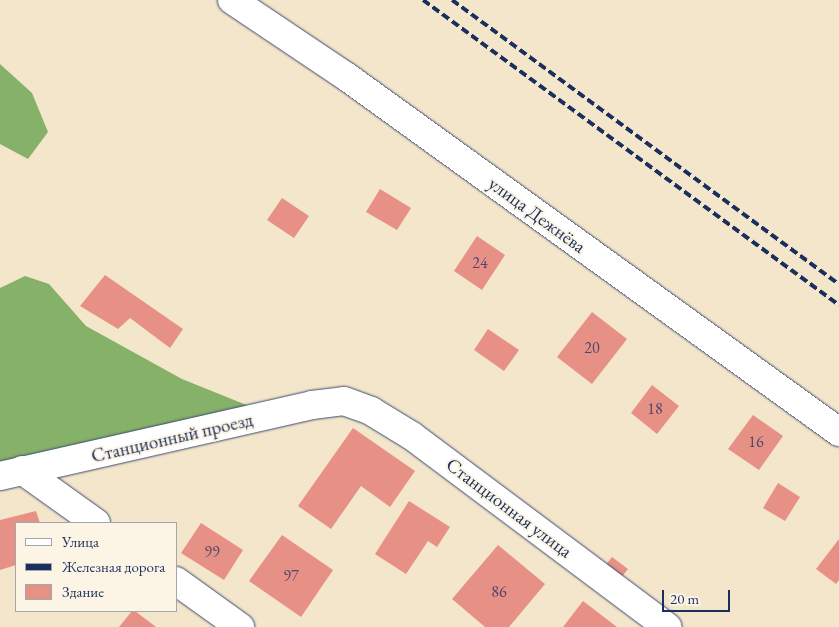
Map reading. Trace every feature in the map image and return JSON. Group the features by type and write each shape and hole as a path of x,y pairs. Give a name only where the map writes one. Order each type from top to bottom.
{"street":[{"name":"улица Дежнёва","path":"232,0 347,77 839,432"},
{"name":"Станционный проезд","path":"11,473 117,452 312,405 344,401"},
{"name":"Станционная улица","path":"344,401 371,411 412,436 667,627"},
{"path":"11,473 94,522"},
{"path":"178,582 240,627"}],"green space":[{"path":"0,64 32,93 48,132 28,159 0,144"},
{"path":"25,276 49,284 86,326 182,379 249,406 0,470 0,288"}],"building":[{"path":"380,189 411,208 397,230 366,212"},
{"path":"282,198 309,216 294,238 267,220"},
{"path":"477,236 505,255 482,290 454,271"},
{"path":"105,275 183,329 170,348 130,318 118,329 80,306"},
{"path":"592,312 627,339 592,384 557,357"},
{"path":"488,329 519,350 504,371 474,350"},
{"path":"652,385 679,406 657,434 631,413"},
{"path":"753,415 783,436 759,470 728,449"},
{"path":"353,428 415,471 390,507 361,486 331,529 298,506"},
{"path":"778,483 800,497 785,521 763,508"},
{"path":"409,501 450,527 437,547 428,541 406,574 375,554"},
{"path":"36,511 40,522 15,522 15,565 0,570 0,520"},
{"path":"201,523 243,550 224,580 181,553"},
{"path":"282,535 333,570 301,617 249,581"},
{"path":"839,539 839,580 836,584 816,569"},
{"path":"498,545 545,584 509,627 485,627 452,599"},
{"path":"612,557 628,569 617,583 601,571"},
{"path":"583,601 617,627 563,627"},
{"path":"131,612 136,612 156,627 119,627"}],"railway":[{"path":"423,0 839,305"},
{"path":"452,0 839,284"}]}
